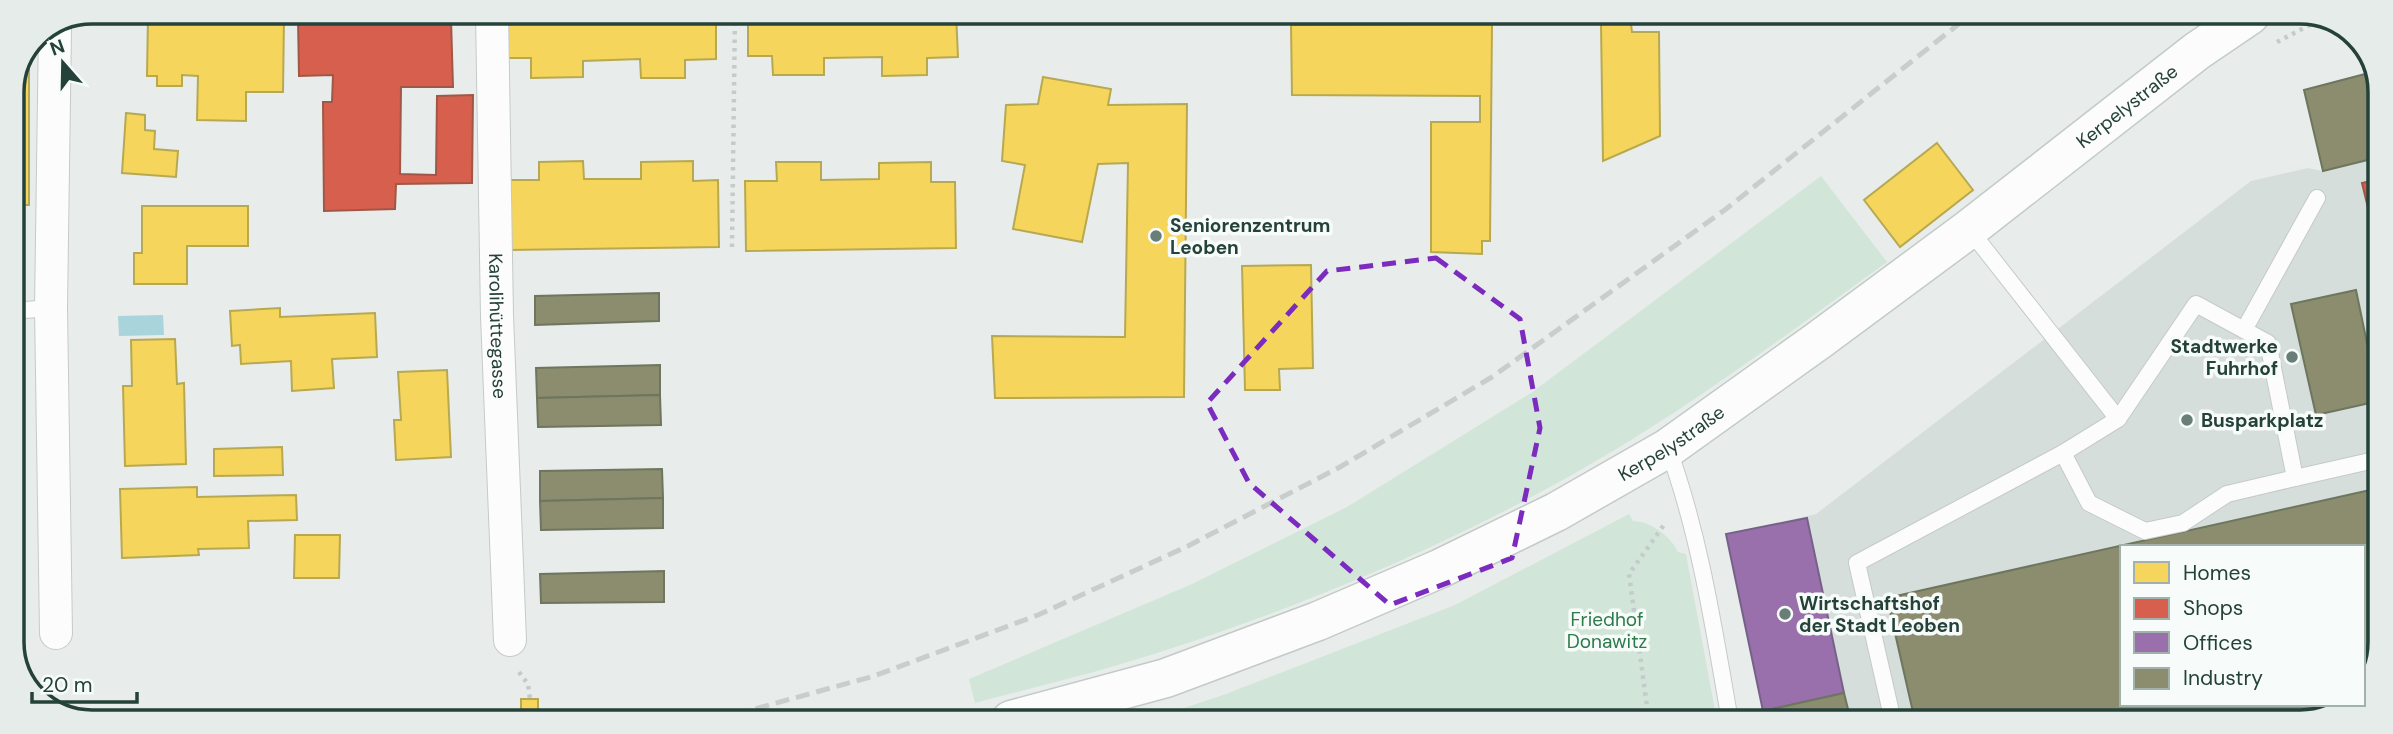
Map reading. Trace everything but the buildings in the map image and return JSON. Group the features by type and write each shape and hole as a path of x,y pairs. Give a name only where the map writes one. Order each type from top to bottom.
{"main road":[{"name":"Kerpelystraße","path":"1047,710 1166,678 1318,621 1439,569 1556,512 1668,448 1969,229 2197,51 2237,24"}],"street":[{"name":"Karolihüttegasse","path":"492,24 497,316 513,654"},
{"path":"55,36 51,308 56,633"}],"lane":[{"path":"2244,330 2317,198"},
{"path":"1969,229 2118,419"},
{"path":"1890,710 1857,563 2063,453 2118,419 2196,304 2269,343 2295,478"},
{"path":"24,309 51,308"},
{"path":"1668,448 1684,495 1707,588 1728,710"},
{"path":"2063,453 2089,503 2145,531 2183,523 2227,494 2368,461"}],"path":[{"path":"732,247 736,24"},
{"path":"1648,710 1629,573 1684,495"},
{"path":"513,654 528,684 530,699"}],"highlighted area":[{"path":"1436,258 1520,319 1540,428 1512,558 1390,605 1249,483 1207,403 1327,271"}],"shaded area":[{"path":"2368,160 2368,650 2365,662 2365,545 2120,545 2120,706 2322,706 2300,710 1763,710 1726,534 1816,514 2251,181 2308,168 2322,171"}],"green space":[{"path":"1821,176 1887,262 1752,360 1613,451 1556,484 1435,545 1309,599 1118,665 975,703 969,679 1192,584 1347,507 1531,393"},
{"name":"Friedhof Donawitz","path":"1629,514 1633,521 1659,530 1678,552 1686,554 1715,710 1178,710 1226,694 1455,605"}],"water":[{"path":"163,315 164,335 119,336 118,316"}],"railway":[{"path":"751,710 874,676 1038,615 1188,546 1340,467 1492,377 1726,209 1959,24"}],"place":[{"name":"Seniorenzentrum Leoben","path":"1156,236"},
{"name":"Stadtwerke Fuhrhof","path":"2292,357"},
{"name":"Busparkplatz","path":"2187,420"},
{"name":"Wirtschaftshof der Stadt Leoben","path":"1785,614"}]}
